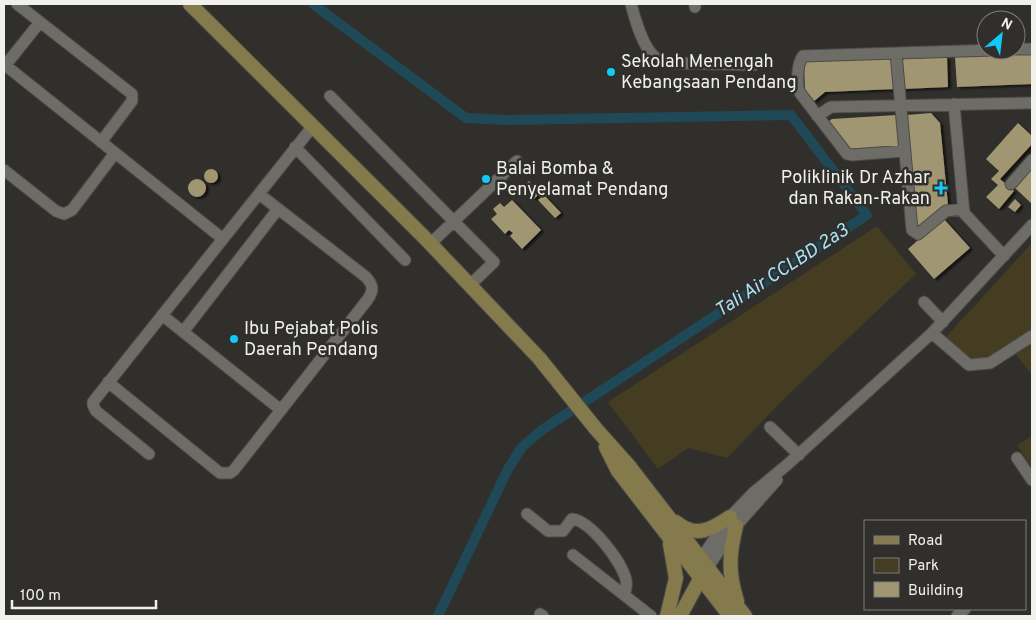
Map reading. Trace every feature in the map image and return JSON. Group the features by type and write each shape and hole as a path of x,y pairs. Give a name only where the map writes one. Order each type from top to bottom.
{"main road":[{"path":"190,4 430,244 539,358 662,508 700,568"},
{"path":"592,424 618,471 668,537 700,568 738,614"},
{"path":"662,508 681,526 691,530 702,531 733,521 730,570 738,614"},
{"path":"667,616 676,578 674,557 668,537"},
{"path":"667,616 700,568"},
{"path":"680,616 700,568"}],"street":[{"path":"17,4 132,94 132,101 101,142"},
{"path":"631,4 641,34 650,53 659,60 754,65"},
{"path":"40,22 4,66 223,239"},
{"path":"905,151 849,155 842,150 798,91 800,60 802,57 976,51"},
{"path":"896,53 913,232 915,234 920,233 946,211 963,209"},
{"path":"330,96 494,262 470,285"},
{"path":"817,116 831,107 1032,103"},
{"path":"954,104 963,209 967,217 1004,256"},
{"path":"149,454 94,408 93,402 312,126"},
{"path":"296,148 404,260"},
{"path":"4,170 56,211 64,214 72,210 115,153"},
{"path":"1011,184 1032,160"},
{"path":"430,244 517,161"},
{"path":"108,382 216,470 225,474 234,470 368,299 372,289 371,283 366,277 259,194"},
{"path":"183,332 278,209"},
{"path":"700,568 733,521 764,496 788,464 932,333 1032,225"},
{"path":"924,302 943,322"},
{"path":"162,315 281,410"},
{"path":"932,333 969,365 990,362 1032,336"},
{"path":"770,427 799,455"},
{"path":"1017,458 1032,480"},
{"path":"527,514 548,531 563,531 572,519 582,522 617,560 626,580 624,595"},
{"path":"572,555 651,616"}],"green space":[{"path":"877,226 916,274 789,394 727,458 688,448 658,469 608,402"},
{"path":"1032,243 1032,331 987,360 970,362 945,338"},
{"path":"1032,342 1032,375 1015,353"},
{"path":"1032,436 1032,468 1017,445"}],"building":[{"path":"1026,54 1032,54 1032,84 957,87 955,57 976,56 976,60 1026,60"},
{"path":"947,57 948,87 903,89 900,63 904,59"},
{"path":"888,59 892,61 895,89 825,92 813,102 805,92 804,63 808,60"},
{"path":"931,113 940,123 948,205 922,227 917,225 907,115"},
{"path":"896,115 899,146 845,149 826,123 832,119"},
{"path":"1018,123 1032,136 1032,144 1000,179 1014,191 999,209 986,197 998,185 991,179 999,171 986,159"},
{"path":"1032,163 1032,204 1014,187"},
{"path":"211,169 216,171 218,176 216,181 211,183 206,181 204,176 206,171"},
{"path":"197,179 203,182 206,188 203,194 197,197 191,194 188,188 191,182"},
{"path":"529,181 540,193 534,199 522,187"},
{"path":"544,195 561,213 555,218 538,200"},
{"path":"1015,199 1021,205 1015,212 1008,207"},
{"path":"512,200 541,230 522,249 510,236 513,233 509,230 505,234 491,219 497,214 493,209 500,203 504,207"},
{"path":"943,218 970,248 934,279 908,249"}],"waterway":[{"name":"Tali Air CCLBD 2a3","path":"313,4 466,118 506,120 791,115 867,215 542,430 522,447 508,469 438,616"}],"place":[{"name":"Sekolah Menengah Kebangsaan Pendang","path":"611,72"},
{"name":"Balai Bomba & Penyelamat Pendang","path":"486,179"},
{"name":"Poliklinik Dr Azhar dan Rakan-Rakan","path":"941,188"},
{"name":"Ibu Pejabat Polis Daerah Pendang","path":"234,339"}]}
